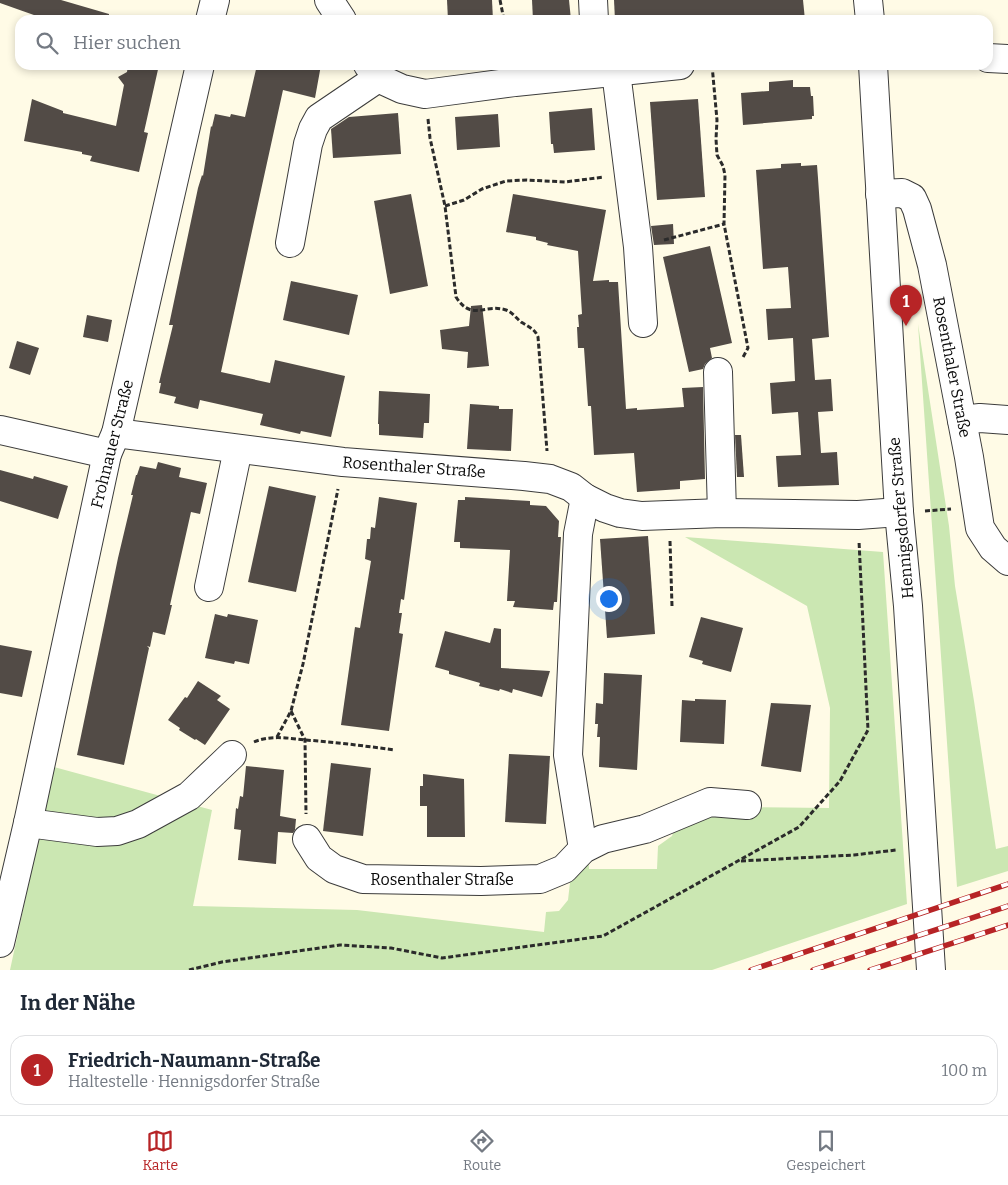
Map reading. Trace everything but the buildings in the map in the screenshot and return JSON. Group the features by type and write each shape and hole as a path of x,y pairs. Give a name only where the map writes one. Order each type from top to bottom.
{"street":[{"path":"211,15 215,0"},
{"path":"330,0 339,15"},
{"path":"593,0 594,15"},
{"path":"868,0 870,15"},
{"path":"993,58 1008,59"},
{"name":"Frohnauer Straße","path":"0,943 112,444 199,70"},
{"path":"290,243 308,144 313,129 319,118 373,72 402,89 425,94 603,70 638,247 644,322"},
{"name":"Hennigsdorfer Straße","path":"873,70 899,512 908,606 931,970"},
{"name":"Rosenthaler Straße","path":"880,194 902,193 912,198 916,209 932,264 962,420 980,528 993,548 1008,560"},
{"path":"718,372 722,513"},
{"path":"962,420 980,418 1008,420"},
{"name":"Rosenthaler Straße","path":"0,430 112,444 238,449 343,462 550,479 570,487 605,508 620,513 642,516 722,513 858,515 899,512"},
{"path":"208,587 238,449"},
{"path":"583,850 568,756 578,534 586,498"},
{"path":"28,823 97,832 117,831 138,824 189,796 232,755"},
{"name":"Rosenthaler Straße","path":"307,838 319,858 334,869 363,878 481,881 540,879 564,869 583,850 603,838 645,829 710,802 747,805"}],"path":[{"path":"500,0 503,15"},
{"path":"712,70 717,120 717,155 725,175 724,224 748,348"},
{"path":"425,94 430,138 445,206 456,298 461,306 470,310 506,310 533,329 538,338 550,479"},
{"path":"445,206 464,200 482,189 506,182 527,180 566,182 604,177"},
{"path":"663,240 724,224"},
{"path":"277,737 291,711 303,664 343,462"},
{"path":"899,512 977,508"},
{"path":"670,516 672,606"},
{"path":"291,711 305,740 306,795"},
{"path":"232,755 245,746 259,740 277,737 395,750"},
{"path":"738,861 854,855 923,848"}],"green space":[{"path":"918,324 949,526 955,586 996,849 1008,846 1008,871 957,887"},
{"path":"685,537 883,552 907,904 712,970 10,970 54,767 212,810 193,906 357,910 544,932 546,912 559,911 568,900 572,865 588,849 589,869 657,869 658,846 672,836 676,824 725,807 829,808 830,708 807,606"}],"railway":[{"path":"751,970 1008,884"},
{"path":"813,970 1008,906"},
{"path":"870,970 1008,925"}],"place":[{"name":"Friedrich-Naumann-Straße","path":"906,326"}]}
